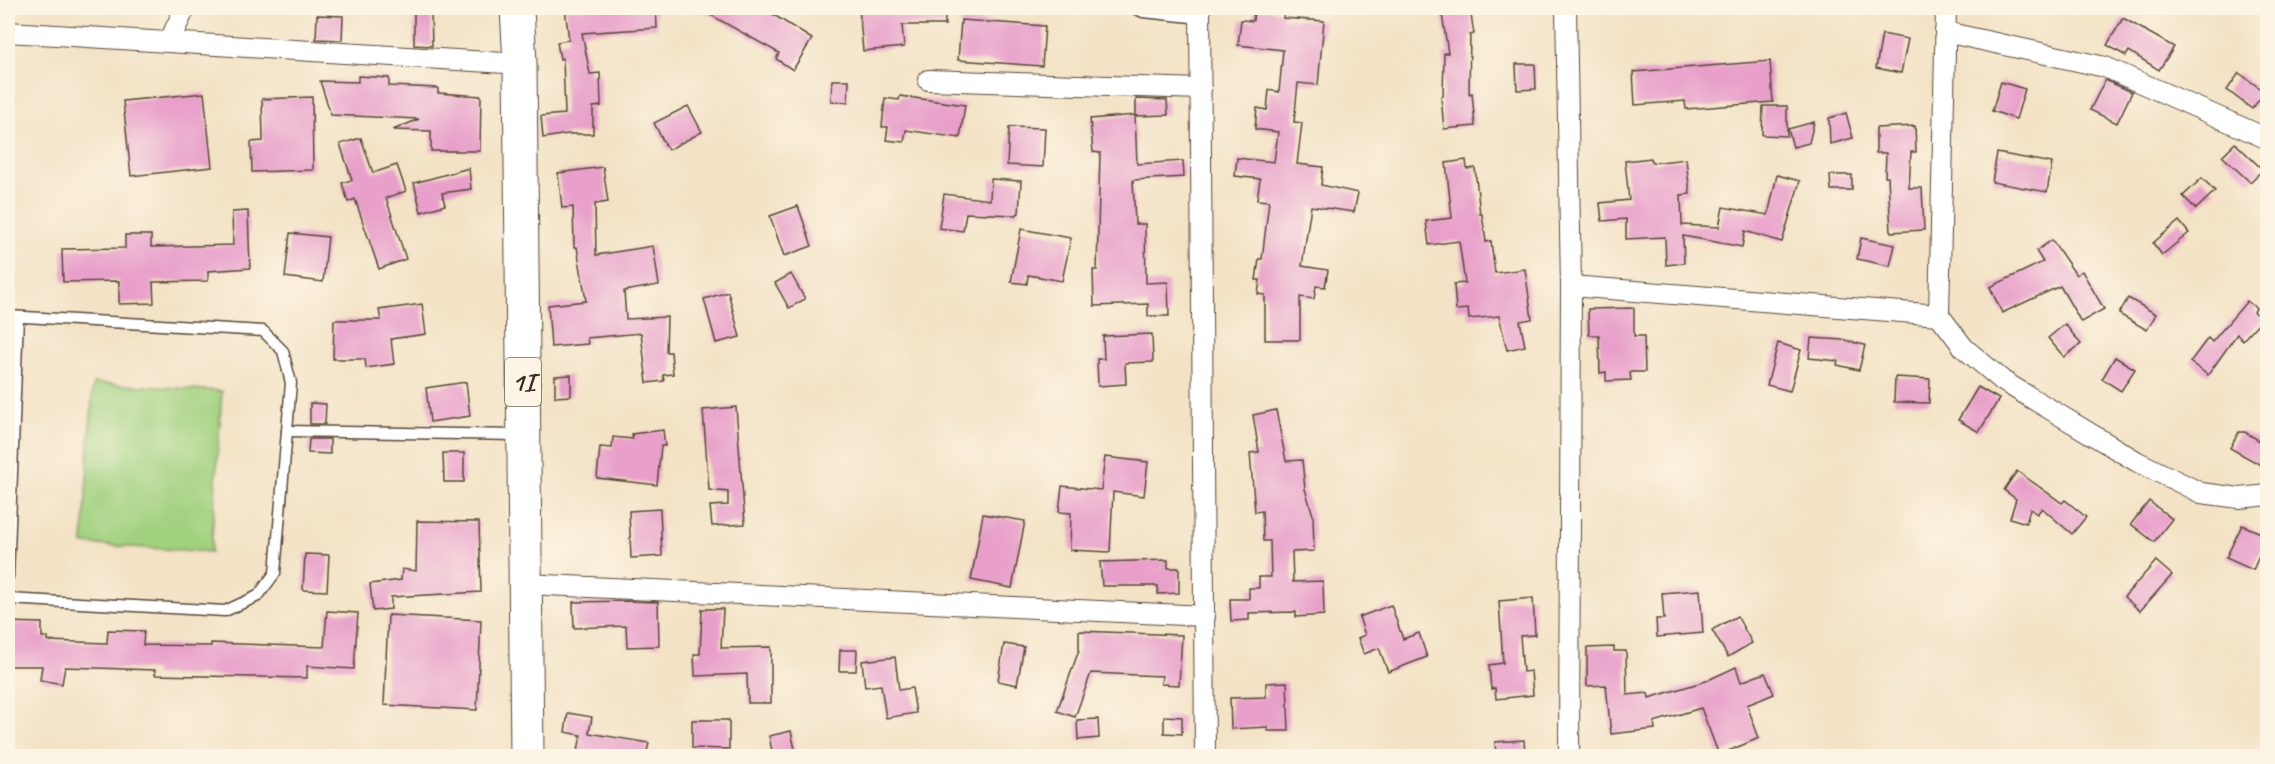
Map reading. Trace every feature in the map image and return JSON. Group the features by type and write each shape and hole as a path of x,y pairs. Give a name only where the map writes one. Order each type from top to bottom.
{"highway":[{"name":"1I","path":"517,8 520,64 527,756"}],"street":[{"path":"169,42 185,8"},
{"path":"1566,8 1571,285 1569,756"},
{"path":"1946,8 1939,315 1964,348 2003,381 2136,461 2201,493 2240,498 2268,495"},
{"path":"1201,13 1205,756"},
{"path":"8,32 520,64"},
{"path":"1945,32 2105,67 2268,139"},
{"path":"928,80 1201,89"},
{"path":"1571,285 1939,315"},
{"path":"525,584 1205,616"}],"lane":[{"path":"1134,8 1143,12 1201,13"},
{"path":"8,577 13,316 263,331 283,351 291,383 274,573 258,596 225,611 8,599"},
{"path":"287,431 524,435"}],"green space":[{"path":"93,383 222,391 211,552 83,544"}],"building":[{"path":"565,8 656,8 657,28 582,33 590,74 600,73 601,106 593,107 593,134 568,134 543,138 541,116 565,114 563,58 560,59 557,42 569,40"},
{"path":"698,8 763,8 812,39 793,70 776,59 779,53"},
{"path":"859,8 945,8 945,25 902,25 904,47 863,51"},
{"path":"1254,8 1284,12 1283,18 1324,21 1318,85 1298,83 1294,122 1302,123 1297,164 1323,167 1321,185 1358,193 1354,212 1311,206 1302,266 1328,270 1325,287 1316,286 1314,299 1300,297 1300,340 1265,340 1265,295 1258,294 1260,280 1256,280 1259,259 1262,259 1269,201 1257,200 1260,179 1235,176 1237,158 1274,162 1278,132 1255,129 1257,108 1267,110 1269,90 1279,92 1283,50 1238,45 1241,20 1253,21"},
{"path":"1470,9 1474,34 1470,35 1469,94 1472,93 1475,126 1444,129 1441,97 1443,96 1444,53 1448,53 1442,14"},
{"path":"431,10 432,46 414,45 414,11"},
{"path":"317,15 343,16 342,40 316,39"},
{"path":"2123,18 2174,47 2159,70 2129,51 2126,56 2107,45"},
{"path":"961,20 1045,26 1042,66 958,60"},
{"path":"1882,34 1908,39 1901,73 1876,68"},
{"path":"1770,61 1773,102 1686,109 1685,101 1635,105 1633,72"},
{"path":"1516,64 1535,64 1536,89 1517,90"},
{"path":"2239,73 2265,92 2252,109 2227,90"},
{"path":"358,76 389,78 389,86 438,88 438,93 481,96 480,151 431,151 431,131 393,130 419,119 331,115 320,81 358,82"},
{"path":"832,80 849,80 848,102 831,101"},
{"path":"2105,80 2132,92 2117,123 2090,110"},
{"path":"2001,82 2025,89 2016,119 1992,111"},
{"path":"204,93 212,167 131,176 123,101"},
{"path":"900,96 965,105 960,138 906,130 904,142 886,140 888,127 882,127 885,98 899,100"},
{"path":"312,97 313,170 252,172 251,142 263,141 262,99"},
{"path":"1136,99 1167,100 1168,115 1136,116"},
{"path":"688,106 702,132 668,150 654,123"},
{"path":"1763,106 1787,106 1787,136 1762,135"},
{"path":"1846,113 1853,138 1830,144 1829,118"},
{"path":"1135,115 1137,164 1183,161 1184,177 1133,180 1135,224 1145,224 1146,283 1168,282 1169,316 1148,316 1148,304 1094,306 1093,270 1097,270 1100,153 1093,152 1090,119"},
{"path":"1814,122 1809,143 1793,147 1788,129"},
{"path":"1915,126 1916,152 1911,152 1909,188 1922,188 1924,230 1891,232 1888,177 1885,177 1886,153 1876,153 1876,128"},
{"path":"1009,127 1045,128 1043,167 1007,165"},
{"path":"361,138 373,173 397,165 406,191 386,198 406,259 379,269 355,199 348,202 342,183 352,180 340,144"},
{"path":"2235,143 2263,170 2250,182 2222,156"},
{"path":"1997,153 2052,163 2047,192 1992,182"},
{"path":"1651,158 1652,163 1686,159 1690,194 1681,195 1682,225 1719,227 1723,207 1768,215 1777,175 1800,181 1782,242 1745,231 1742,247 1683,236 1684,263 1666,265 1665,237 1626,239 1626,219 1602,221 1600,203 1629,200 1625,161"},
{"path":"1466,160 1467,169 1475,168 1480,214 1482,214 1486,242 1491,241 1495,273 1525,269 1532,319 1520,321 1525,346 1507,350 1499,316 1469,319 1468,309 1456,310 1454,284 1465,283 1459,241 1429,245 1426,221 1452,218 1446,163"},
{"path":"603,167 608,202 595,204 596,255 653,246 659,285 624,291 626,319 667,317 666,352 671,352 673,374 663,375 664,381 647,383 641,333 587,338 588,344 551,347 548,305 586,301 577,247 574,247 573,207 562,208 558,173"},
{"path":"469,168 471,189 442,193 445,205 421,212 414,183"},
{"path":"1830,175 1852,175 1852,190 1831,190"},
{"path":"2202,178 2215,191 2196,209 2183,196"},
{"path":"991,179 1021,181 1019,213 1015,215 966,213 963,231 939,228 944,194 990,200"},
{"path":"798,206 812,246 784,256 770,216"},
{"path":"248,211 250,268 208,271 208,281 153,282 154,303 119,304 119,281 63,282 62,249 125,248 125,235 151,235 151,247 233,245 232,212"},
{"path":"2179,221 2189,233 2162,255 2153,243"},
{"path":"1021,229 1071,238 1062,281 1028,275 1027,284 1011,282"},
{"path":"290,233 328,237 323,282 285,277"},
{"path":"1861,238 1895,245 1890,266 1857,259"},
{"path":"2052,240 2076,275 2082,271 2104,309 2081,322 2060,286 2002,313 1990,287 2043,262 2036,251"},
{"path":"791,274 805,299 789,308 775,283"},
{"path":"728,292 740,337 716,343 704,299"},
{"path":"2128,298 2156,314 2147,330 2119,314"},
{"path":"2247,301 2256,308 2254,312 2262,319 2243,340 2237,334 2208,375 2190,362 2208,338 2212,342"},
{"path":"422,304 426,334 391,339 394,364 366,368 365,359 333,359 334,320 381,320 379,310"},
{"path":"1634,308 1634,336 1644,336 1645,372 1630,372 1631,380 1606,381 1606,372 1600,373 1599,335 1589,335 1588,309"},
{"path":"2065,324 2081,344 2064,357 2048,338"},
{"path":"1152,334 1153,362 1125,363 1126,384 1098,386 1097,359 1104,359 1103,336"},
{"path":"1811,338 1843,340 1865,345 1859,370 1837,365 1838,361 1809,358"},
{"path":"1778,343 1801,350 1790,391 1767,385"},
{"path":"2115,357 2135,369 2121,391 2102,379"},
{"path":"571,375 571,396 555,397 555,376"},
{"path":"1895,377 1930,379 1929,403 1894,402"},
{"path":"466,382 470,416 430,422 426,388"},
{"path":"1978,387 1999,399 1979,432 1958,420"},
{"path":"310,403 326,404 325,424 310,424"},
{"path":"736,407 745,524 712,526 710,506 728,505 728,492 709,490 703,410"},
{"path":"1276,410 1286,461 1302,460 1305,489 1313,515 1314,551 1292,552 1293,582 1323,581 1324,615 1296,617 1296,612 1249,613 1249,620 1231,621 1230,599 1249,599 1249,588 1259,588 1259,577 1271,577 1270,541 1263,541 1262,511 1255,512 1250,453 1259,452 1253,415"},
{"path":"663,430 665,446 661,446 657,485 597,478 600,447 612,448 613,437 633,439 632,434"},
{"path":"2239,432 2245,432 2268,446 2268,469 2230,448"},
{"path":"309,439 330,439 330,454 308,453"},
{"path":"443,453 464,453 464,482 444,482"},
{"path":"1105,457 1148,462 1144,496 1113,492 1110,552 1070,550 1071,513 1059,512 1062,486 1101,490"},
{"path":"2017,471 2062,503 2065,500 2086,517 2072,534 2042,508 2037,514 2030,509 2026,523 2010,518 2016,499 2004,490"},
{"path":"2149,501 2172,519 2154,542 2131,524"},
{"path":"660,509 662,556 631,558 629,511"},
{"path":"983,514 1025,521 1012,588 971,580"},
{"path":"417,521 479,522 481,592 391,597 391,609 373,611 370,584 401,580 402,569 416,571"},
{"path":"2242,525 2268,536 2253,570 2226,558"},
{"path":"305,554 329,555 327,591 303,590"},
{"path":"1168,560 1168,568 1179,568 1179,593 1158,594 1158,586 1102,586 1100,562"},
{"path":"2156,561 2172,575 2140,611 2124,597"},
{"path":"1700,590 1703,633 1657,637 1656,619 1664,619 1662,593"},
{"path":"1533,598 1535,635 1520,636 1523,672 1531,671 1533,695 1496,699 1495,688 1491,689 1489,665 1503,663 1499,601"},
{"path":"573,602 658,602 659,646 627,647 626,626 574,628"},
{"path":"1391,605 1403,639 1419,633 1427,657 1388,672 1379,648 1364,654 1358,638 1365,635 1359,617"},
{"path":"702,609 723,609 721,648 771,647 771,703 748,703 747,674 695,676 694,654 700,654"},
{"path":"327,611 358,613 354,669 307,666 307,678 155,675 155,670 65,667 62,684 40,680 42,666 8,666 8,622 42,623 42,637 48,637 48,641 107,643 108,630 144,631 143,645 211,646 211,643 324,647"},
{"path":"388,615 481,620 477,710 384,705"},
{"path":"1737,616 1752,643 1728,657 1712,630"},
{"path":"1079,631 1182,635 1179,685 1161,684 1162,676 1091,673 1075,717 1057,711 1079,650"},
{"path":"1004,644 1024,647 1017,685 998,681"},
{"path":"1614,647 1614,651 1626,651 1627,695 1648,693 1649,698 1706,681 1736,667 1741,682 1765,673 1774,694 1747,705 1759,738 1719,755 1701,708 1654,722 1655,729 1611,734 1606,685 1587,686 1587,648"},
{"path":"840,650 857,650 856,671 839,671"},
{"path":"895,657 899,690 912,688 916,713 886,718 881,685 865,687 862,661"},
{"path":"1287,682 1289,731 1268,731 1268,727 1231,729 1230,698 1266,697 1266,683"},
{"path":"568,713 592,717 589,733 649,743 646,756 577,756 581,735 565,732"},
{"path":"1164,716 1182,717 1182,734 1164,733"},
{"path":"1098,719 1099,738 1078,740 1077,720"},
{"path":"692,720 729,720 729,749 692,748"},
{"path":"791,731 796,754 773,756 769,736"},
{"path":"1524,740 1525,756 1496,756 1495,742"}]}
